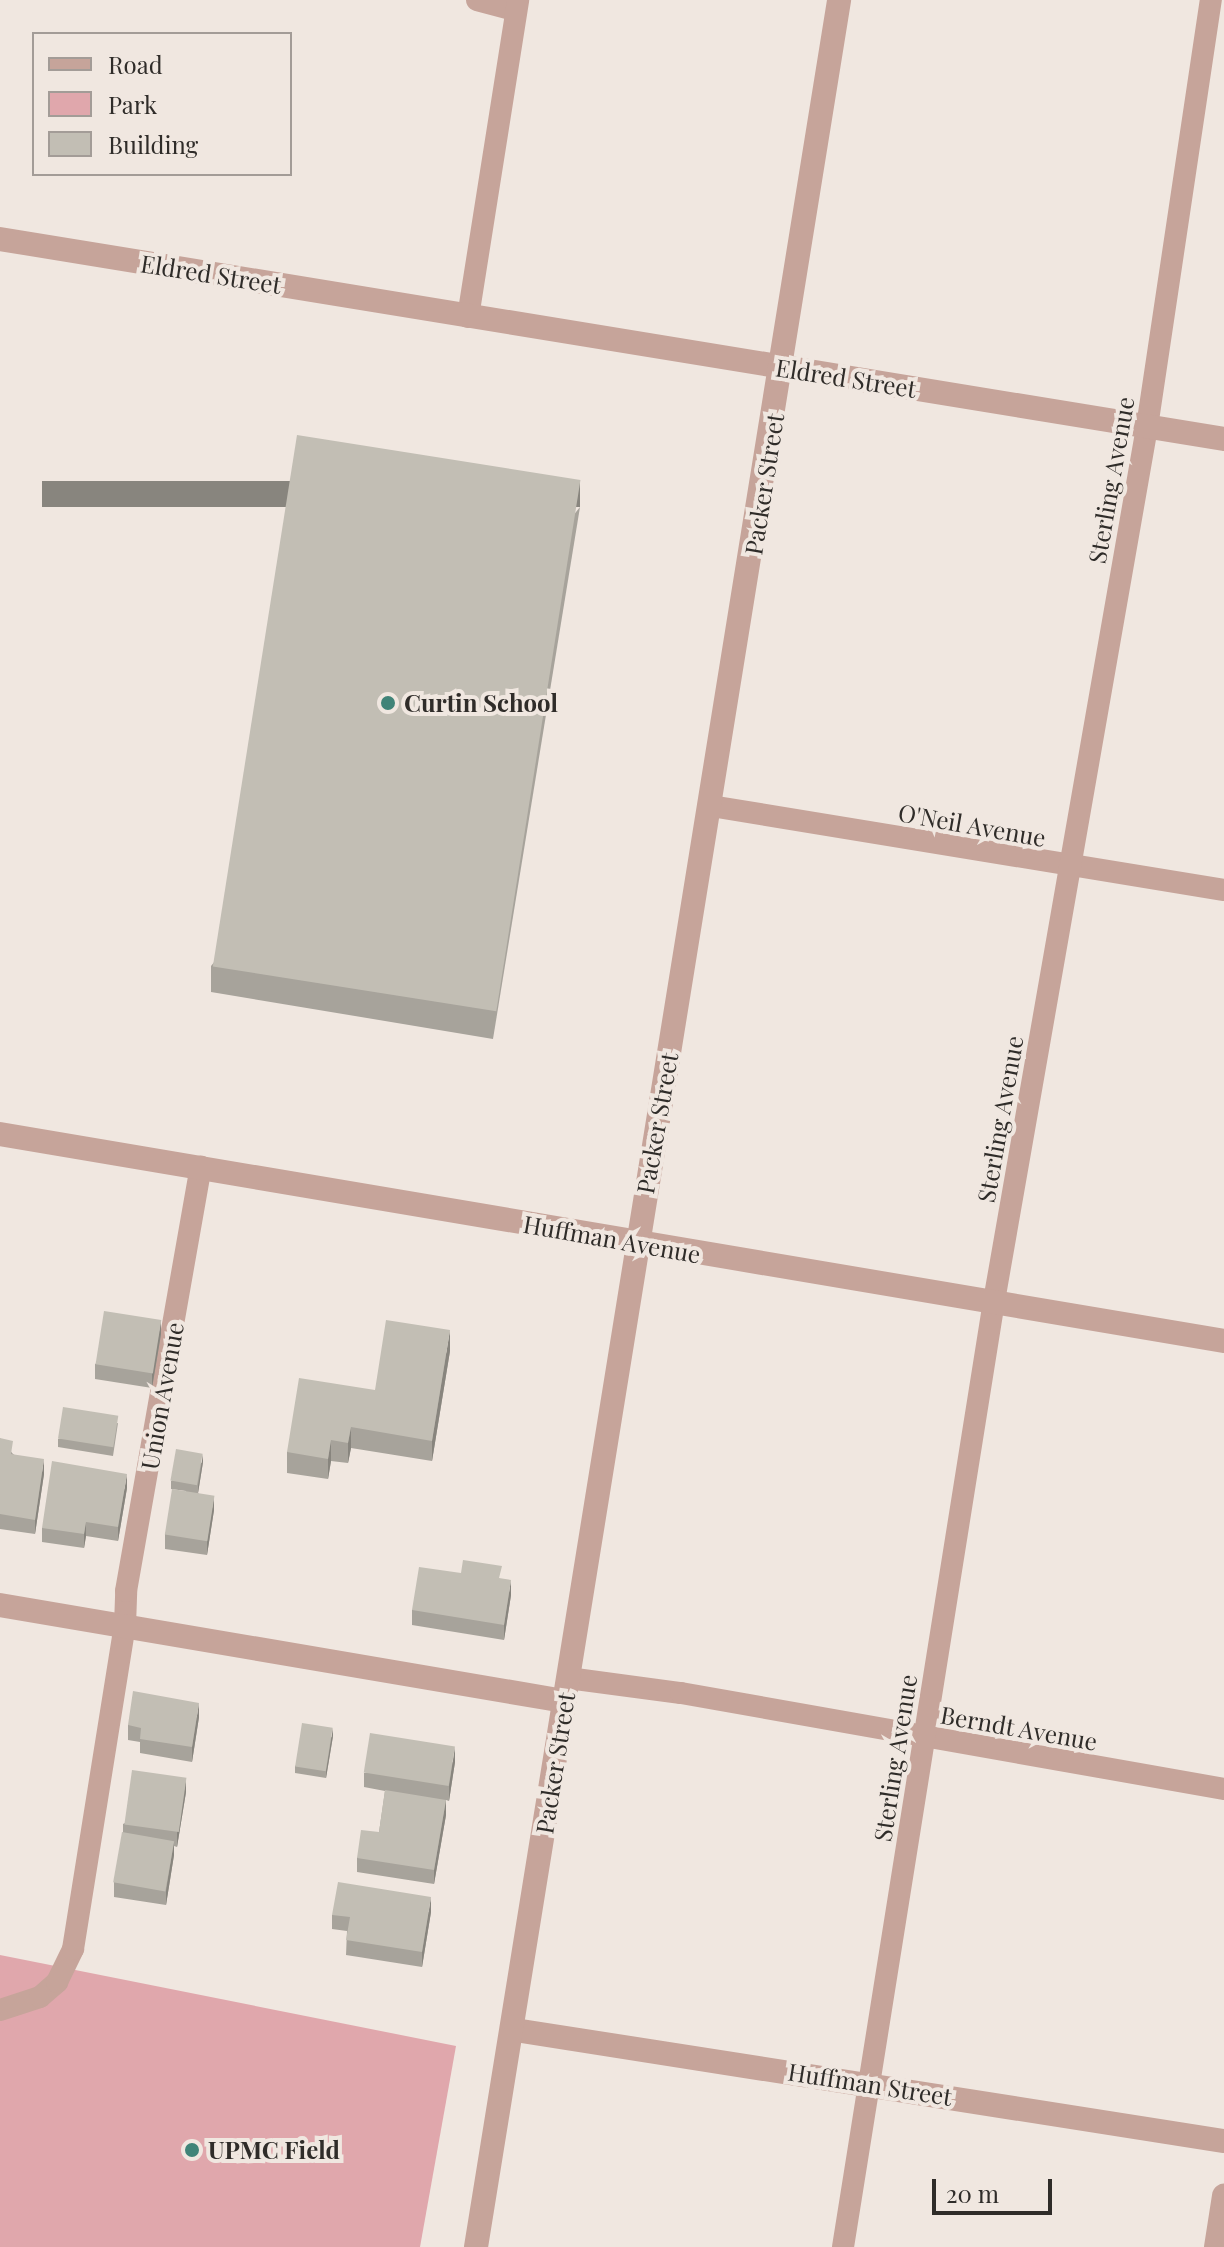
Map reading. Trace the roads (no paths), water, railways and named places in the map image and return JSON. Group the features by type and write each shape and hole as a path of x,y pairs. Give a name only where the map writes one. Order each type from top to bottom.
{"street":[{"name":"Packer Street","path":"476,2247 515,2030 636,1244 783,367 839,0"},
{"name":"Eldred Street","path":"0,239 1224,439"},
{"name":"Huffman Avenue","path":"0,1134 636,1244 1224,1341"},
{"path":"0,1605 566,1690"},
{"name":"Huffman Street","path":"515,2030 1224,2141"},
{"path":"1216,2247 1224,2196"}],"lane":[{"path":"468,317 502,131 517,5 477,0"},
{"name":"Sterling Avenue","path":"843,2247 994,1301 1147,427 1211,0"},
{"name":"O'Neil Avenue","path":"711,806 1069,868 1224,890"},
{"name":"Union Avenue","path":"0,2010 40,1997 57,1982 73,1949 125,1626 126,1591 201,1167"},
{"name":"Berndt Avenue","path":"566,1690 681,1693 1224,1789"}],"place":[{"name":"Curtin School","path":"388,703"},
{"name":"UPMC Field","path":"192,2150"}]}
